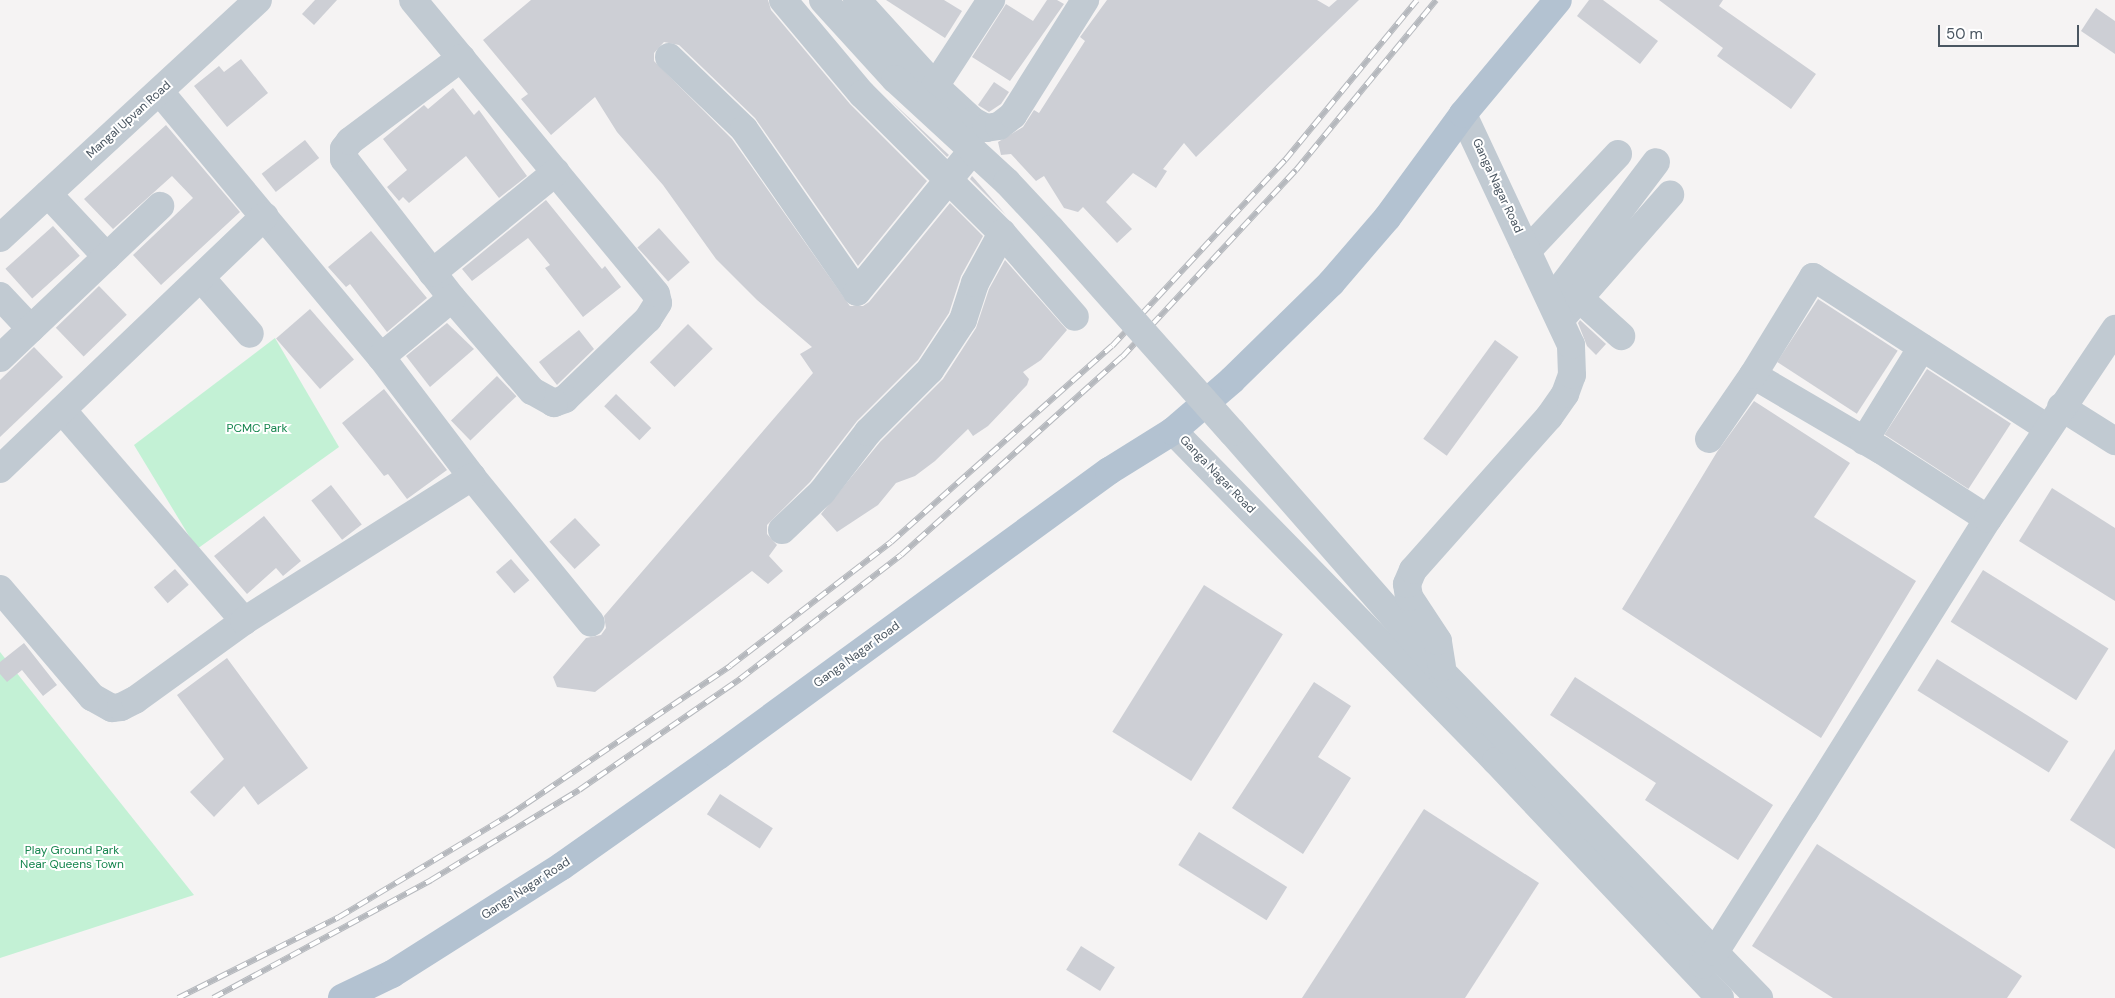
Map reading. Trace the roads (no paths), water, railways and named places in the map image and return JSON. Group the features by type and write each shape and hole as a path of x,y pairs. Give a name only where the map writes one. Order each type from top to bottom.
{"main road":[{"path":"1173,431 1232,380 1331,283 1387,218 1463,114 1558,0"},
{"name":"Ganga Nagar Road","path":"342,998 392,974 562,866 718,756 1109,470 1173,431"}],"street":[{"name":"Mangal Upvan Road","path":"0,238 258,0"},
{"path":"413,0 649,283 656,294 655,311 565,399 554,403 532,390 452,298 349,166 344,149 350,141 461,58"},
{"path":"783,0 862,94 1002,233 1075,318"},
{"path":"823,0 895,79 972,150 1051,229 1232,432 1436,682 1720,998"},
{"path":"858,0 935,86 973,121 986,128 999,126 1013,115 1085,0"},
{"path":"935,86 991,0"},
{"path":"669,57 722,105 744,129 857,292 972,150"},
{"path":"160,92 381,357 472,477 591,623"},
{"name":"Ganga Nagar Road","path":"1436,682 1438,641 1409,597 1407,584 1413,570 1549,417 1565,394 1572,375 1571,345 1463,114"},
{"path":"1528,251 1618,154"},
{"path":"1555,310 1656,162"},
{"path":"432,273 556,172"},
{"path":"48,194 107,257"},
{"path":"1555,310 1579,298 1670,195"},
{"path":"0,358 160,206"},
{"path":"0,469 265,216"},
{"path":"782,530 822,492 868,432 930,370 963,320 975,283 1002,233"},
{"path":"1709,439 1753,375 1812,277 1922,347 2054,417 2115,441"},
{"path":"201,278 250,334"},
{"path":"0,296 31,329"},
{"path":"381,357 452,298"},
{"path":"1579,298 1621,336"},
{"path":"1696,973 1715,952 1988,519 2054,417 2115,328"},
{"path":"1864,441 1922,347"},
{"path":"1753,375 1864,441 1988,519"},
{"path":"62,410 244,621"},
{"name":"Ganga Nagar Road","path":"1173,431 1436,682"},
{"path":"0,589 92,697 112,708 135,700 244,621 472,477"},
{"path":"1436,682 1715,952 1759,998"}],"railway":[{"path":"178,998 339,917 508,816 730,666 891,542 1112,346 1285,160 1417,0"},
{"path":"213,998 431,880 579,790 740,679 901,555 1122,357 1296,170 1436,0"}],"park label":[{"name":"PCMC Park","path":"257,429"},
{"name":"Play Ground Park Near Queens Town","path":"72,858"}]}
